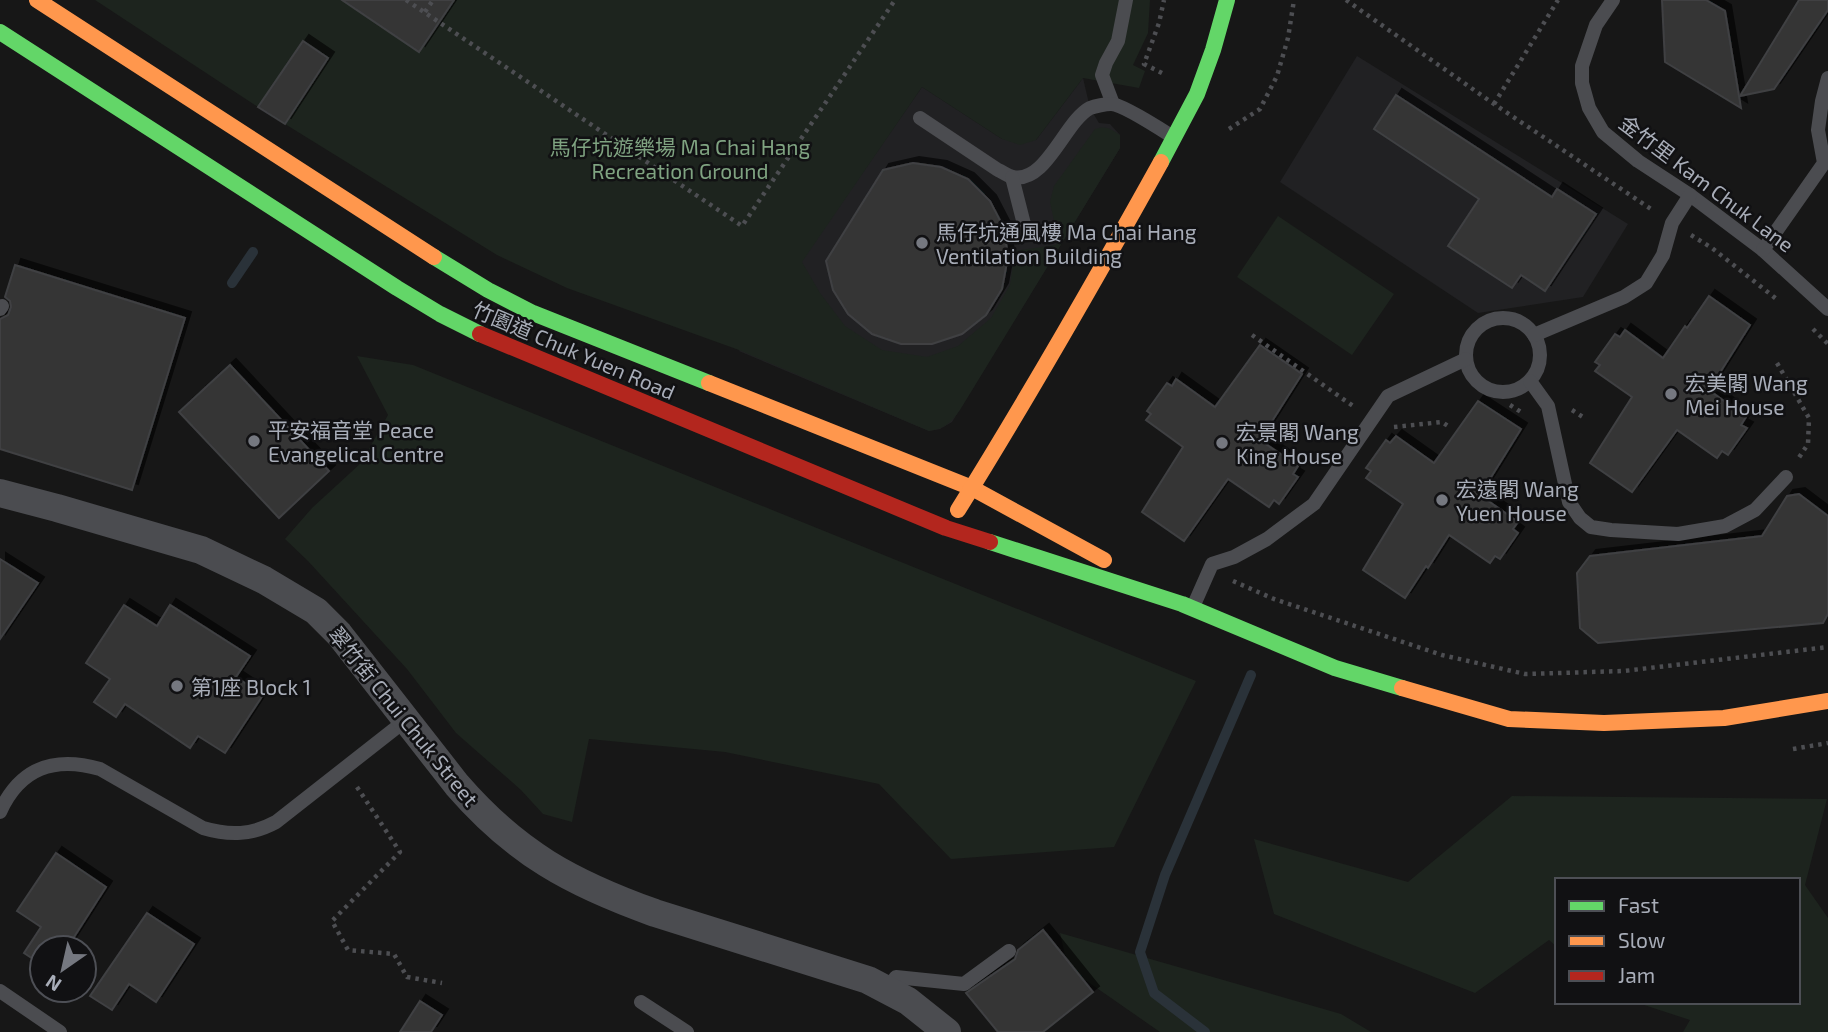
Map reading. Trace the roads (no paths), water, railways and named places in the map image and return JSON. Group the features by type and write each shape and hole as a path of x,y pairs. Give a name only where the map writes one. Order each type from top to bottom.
{"main road":[{"name":"竹園道 Chuk Yuen Road","path":"37,0 488,290 533,313 972,488 1188,606"},
{"path":"946,528 1013,422 1174,138 1197,94 1227,0"},
{"name":"竹園道 Chuk Yuen Road","path":"0,32 440,314 486,337 946,528 1188,606 1335,668 1509,719 1591,723 1724,718 1828,701"}],"street":[{"name":"翠竹街 Chui Chuk Street","path":"0,493 201,550 264,580 316,611 339,634 476,807 529,853 588,887 655,913 784,953 887,989 947,1032"}],"lane":[{"path":"1113,103 1102,75 1118,41 1126,0"},
{"name":"金竹里 Kam Chuk Lane","path":"1613,0 1596,25 1583,66 1582,83 1590,108 1603,132 1638,161 1690,195 1763,250 1828,309"},
{"path":"1763,250 1826,164 1818,130 1828,78"},
{"path":"920,118 1012,177 1022,177 1039,169 1090,108 1113,103 1174,138"},
{"path":"1012,177 1026,232"},
{"path":"1534,335 1625,297 1646,283 1663,255 1672,223 1690,195"},
{"path":"1490,320 1516,320 1526,326 1540,346 1537,370 1530,381 1509,392 1497,392 1476,381 1469,371 1466,359 1466,347 1471,335 1479,326 1490,320"},
{"path":"1188,606 1212,564 1234,557 1267,539 1314,504 1388,396 1466,359"},
{"path":"1530,381 1548,406 1569,502 1580,518 1591,527 1678,534 1725,526 1755,510 1786,477"},
{"path":"1471,707 1508,731 1521,734"},
{"path":"1549,735 1618,737 1724,718"},
{"path":"0,813 6,798 28,775 48,766 69,763 100,769 203,828 218,833 250,833 276,822 406,720"},
{"path":"887,989 896,977 964,984 1009,951"},
{"path":"0,991 60,1032"},
{"path":"641,1002 687,1032"}],"waterway":[{"path":"232,283 253,252"},
{"path":"1205,1032 1154,993 1140,952 1165,875 1251,675"}],"place":[{"name":"馬仔坑通風樓 Ma Chai Hang Ventilation Building","path":"922,243"},
{"name":"宏美閣 Wang Mei House","path":"1671,394"},
{"name":"平安福音堂 Peace Evangelical Centre","path":"254,441"},
{"name":"宏景閣 Wang King House","path":"1222,443"},
{"name":"宏遠閣 Wang Yuen House","path":"1442,500"},
{"name":"第1座 Block 1","path":"177,686"}],"park label":[{"name":"馬仔坑遊樂場 Ma Chai Hang Recreation Ground","path":"680,158"}]}
